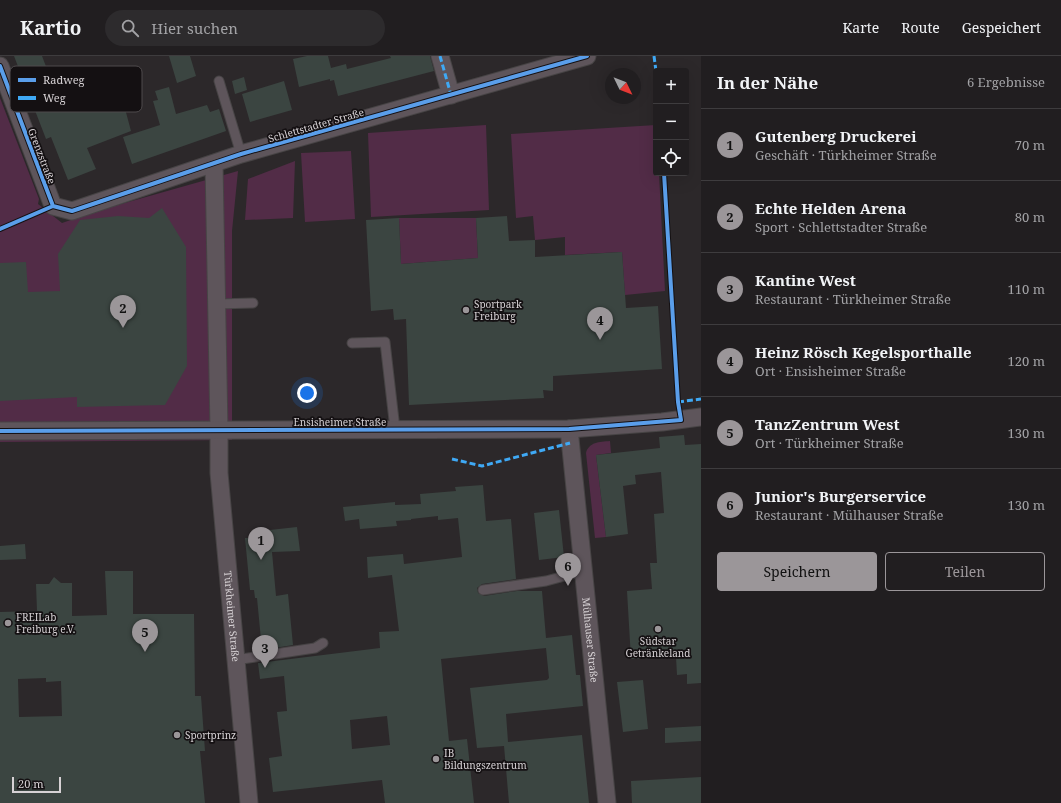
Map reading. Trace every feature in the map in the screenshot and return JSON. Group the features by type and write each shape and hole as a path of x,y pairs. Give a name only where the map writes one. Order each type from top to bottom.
{"street":[{"path":"440,56 451,95"},
{"name":"Schlettstadter Straße","path":"53,206 72,211 241,154 587,56"},
{"name":"Grenzstraße","path":"0,66 10,92"},
{"name":"Grenzstraße","path":"17,112 53,206"},
{"path":"214,164 219,430"},
{"name":"Ensisheimer Straße","path":"0,431 569,429 662,422 701,417"},
{"name":"Mülhauser Straße","path":"569,429 607,803"},
{"name":"Türkheimer Straße","path":"219,430 218,473 221,513 249,803"}],"lane":[{"path":"219,81 241,154"},
{"path":"217,304 253,303"},
{"path":"352,343 385,342 396,429"},
{"path":"483,590 546,581 583,570"},
{"path":"235,660 315,648 323,643"}],"shaded area":[{"path":"0,98 39,199 38,204 62,223 100,210 238,171 232,231 232,440 0,442"},
{"path":"486,125 489,210 371,217 368,133"},
{"path":"653,125 653,176 659,176 665,291 625,295 622,252 565,255 565,237 535,240 533,216 516,218 511,134"},
{"path":"351,151 355,219 305,222 301,153"},
{"path":"295,161 293,218 245,220 248,179"},
{"path":"399,218 476,218 478,258 401,264"},
{"path":"610,441 611,453 596,455 606,537 595,538 586,453 589,447 598,442"}],"building":[{"path":"14,56 42,56 46,66 18,66"},
{"path":"169,56 190,56 196,76 177,83"},
{"path":"307,56 328,56 331,68 346,64 347,69 391,58 390,56 430,56 434,71 338,96 334,80 330,81 330,79 299,87 293,59"},
{"path":"244,77 247,90 235,94 232,81"},
{"path":"284,81 292,110 250,122 242,94"},
{"path":"169,87 176,114 207,105 210,112 219,109 226,131 132,164 123,137 160,125 153,101 158,100 155,91"},
{"path":"36,112 126,112 131,131 87,148 96,169 68,180 51,137 46,139"},
{"path":"162,208 186,247 187,366 165,405 77,407 77,397 0,401 0,263 26,262 28,292 60,291 58,254 80,220 118,216 149,218"},
{"name":"Sportpark Freiburg","path":"507,216 509,241 535,240 535,257 622,252 626,308 658,306 662,369 553,376 553,391 543,390 544,398 409,405 406,319 394,320 393,309 371,311 366,220 399,218 401,264 478,258 476,218"},
{"path":"684,435 685,445 701,444 701,683 687,684 687,674 677,675 676,657 631,659 627,591 652,589 650,563 657,563 654,514 664,513 661,472 635,475 636,484 623,486 628,534 606,537 596,455 660,448 659,437"},
{"path":"483,485 486,521 511,519 516,579 482,584 477,588 478,593 484,596 517,591 542,591 546,638 572,635 576,675 580,675 583,706 506,714 508,742 582,735 589,803 509,803 504,746 477,748 470,688 547,680 549,678 546,648 441,659 449,741 467,739 474,803 385,803 382,780 273,792 269,758 282,756 277,712 287,711 284,676 260,679 258,663 380,648 379,632 399,631 392,575 368,578 367,557 403,554 404,564 462,557 458,518 438,520 438,516 411,519 396,521 397,526 360,529 359,519 345,521 343,507 395,502 395,505 421,504 420,494 456,491 455,487","holes":["387,716 390,745 352,749 350,720"]},
{"path":"559,510 564,557 539,560 534,513"},
{"path":"297,527 300,551 272,552 276,596 288,594 293,645 262,650 257,598 255,598 254,590 250,590 245,538 251,538 251,532"},
{"path":"25,544 26,559 0,560 0,546"},
{"path":"105,571 133,571 133,614 194,614 195,696 201,696 205,751 200,751 205,803 0,803 0,612 37,611 36,584 49,584 54,577 61,583 72,583 72,616 107,615","holes":["46,678 46,682 61,681 62,716 19,717 18,679"]},
{"path":"643,680 648,729 623,732 617,682"},
{"path":"701,726 701,741 665,743 665,728"},
{"path":"701,777 701,803 632,803 631,781"}],"marked path":[{"path":"440,56 451,95"},
{"path":"654,56 656,68"},
{"path":"678,402 701,399"},
{"path":"452,459 482,466 570,443"}],"cycle path":[{"path":"53,206 72,211 241,154 587,56"},
{"path":"0,66 10,92"},
{"path":"17,112 53,206"},
{"path":"0,431 569,429 681,420 678,402 664,176"},
{"path":"0,229 53,206"}],"place":[{"name":"Sportpark Freiburg","path":"466,310"},
{"name":"Echte Helden Arena","path":"123,328"},
{"name":"Heinz Rösch Kegelsporthalle","path":"600,340"},
{"name":"Gutenberg Druckerei","path":"261,560"},
{"name":"Junior's Burgerservice","path":"568,586"},
{"name":"FREILab Freiburg e.V.","path":"8,623"},
{"name":"Südstar Getränkeland","path":"658,629"},
{"name":"TanzZentrum West","path":"145,652"},
{"name":"Kantine West","path":"265,668"},
{"name":"Sportprinz","path":"177,735"},
{"name":"IB Bildungszentrum","path":"436,759"}]}
